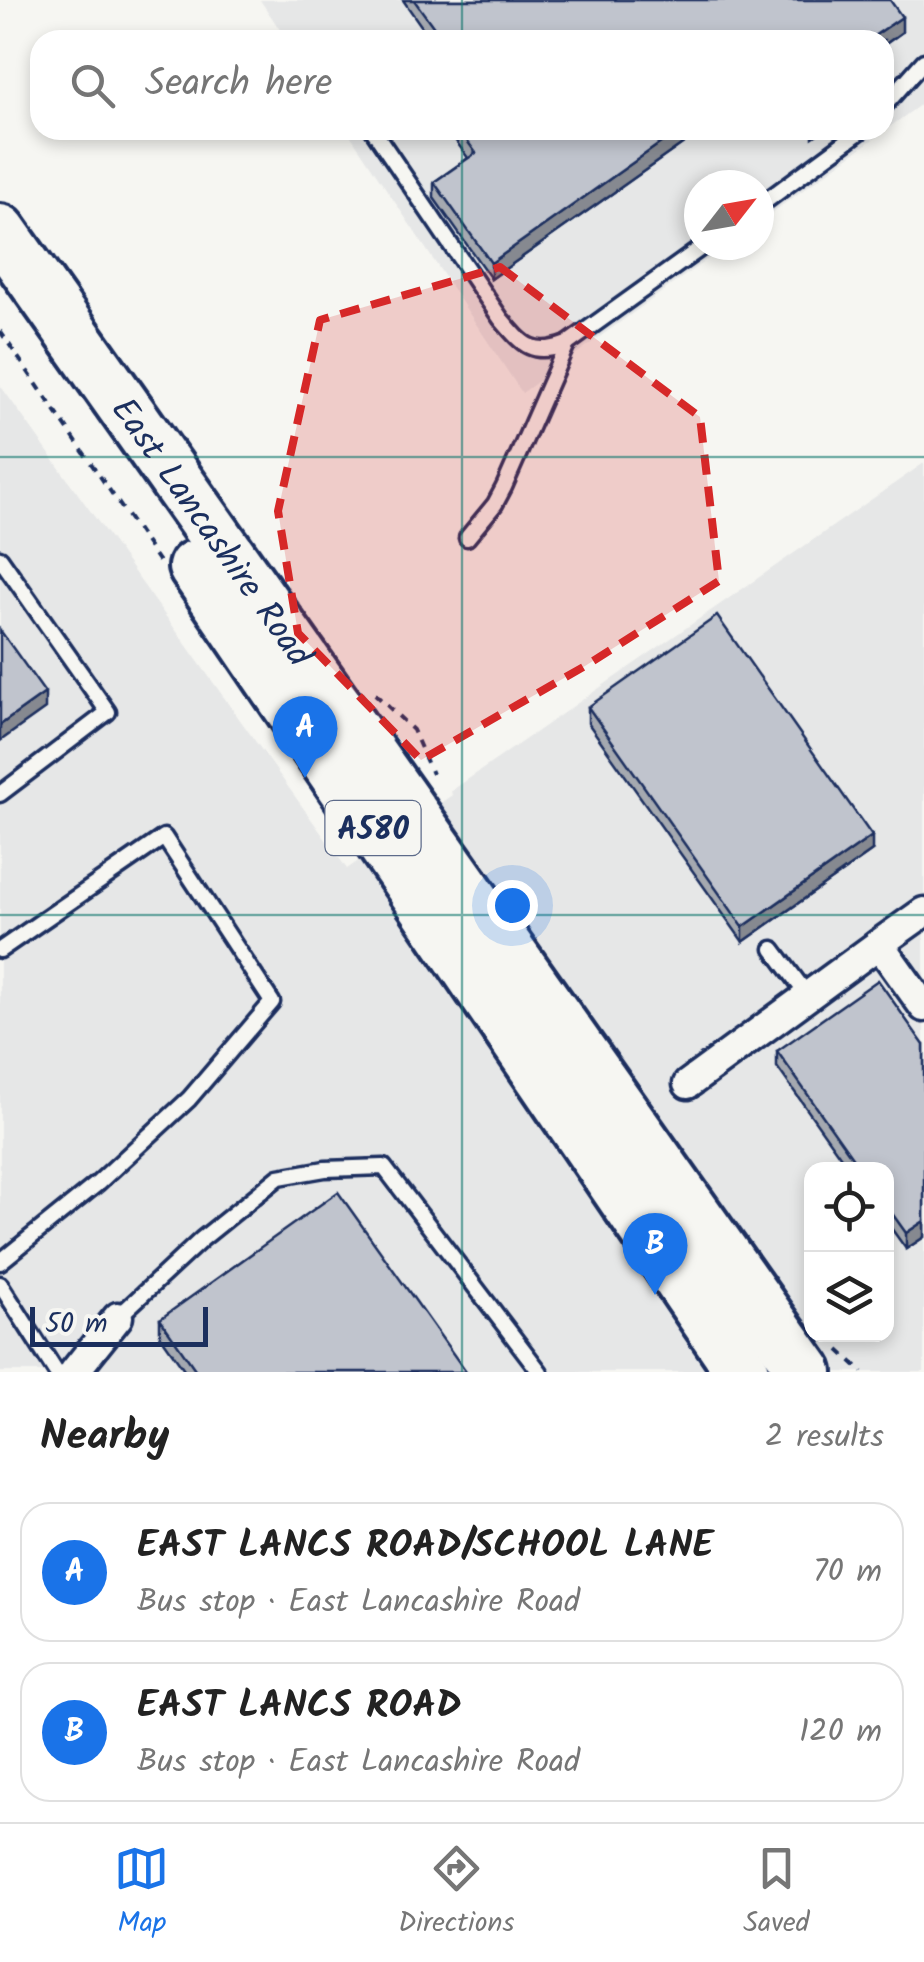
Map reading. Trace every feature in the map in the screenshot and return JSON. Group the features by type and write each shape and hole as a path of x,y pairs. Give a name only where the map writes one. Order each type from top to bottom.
{"highway":[{"name":"East Lancashire Road","path":"0,230 652,1154 819,1357"},
{"name":"East Lancashire Road","path":"0,287 743,1372"}],"street":[{"path":"688,1084 924,912"},
{"path":"879,944 924,1007"},
{"path":"652,1154 715,1210 830,1372"},
{"path":"74,1372 118,1317"}],"lane":[{"path":"894,95 924,62"},
{"path":"380,140 500,319 524,346 550,350 567,344 684,260"},
{"path":"774,195 848,140"},
{"path":"467,538 504,487 567,344"},
{"path":"0,558 108,712 0,794"},
{"path":"0,950 164,838 272,1002 189,1098 98,1183 0,1262"},
{"path":"773,949 808,996"},
{"path":"118,1317 202,1239 279,1177 324,1169 384,1167 540,1372"},
{"path":"0,1284 56,1372"}],"path":[{"path":"819,1357 846,1359 863,1372"}],"highlighted area":[{"path":"500,267 700,417 719,581 585,666 421,760 298,633 278,511 320,320"}],"shaded area":[{"path":"260,0 924,0 924,102 894,124 894,30 280,30"},
{"path":"354,140 872,140 774,211 774,170 684,170 684,260 706,260 522,393"},
{"path":"0,385 347,869 452,795 451,791 924,463 924,1372 0,1372"}],"building":[{"path":"414,0 890,0 902,17 883,30 436,30"},
{"path":"466,140 665,140 491,263 434,182 476,153"},
{"path":"717,616 872,836 743,927 588,707"},
{"path":"0,630 45,693 0,725"},
{"path":"878,980 924,1045 924,1221 906,1233 894,1216 894,1162 855,1162 777,1051"},
{"path":"338,1192 466,1372 197,1372 160,1319"}],"place":[{"name":"EAST LANCS ROAD/SCHOOL LANE","path":"305,778"},
{"name":"EAST LANCS ROAD","path":"655,1295"}]}
